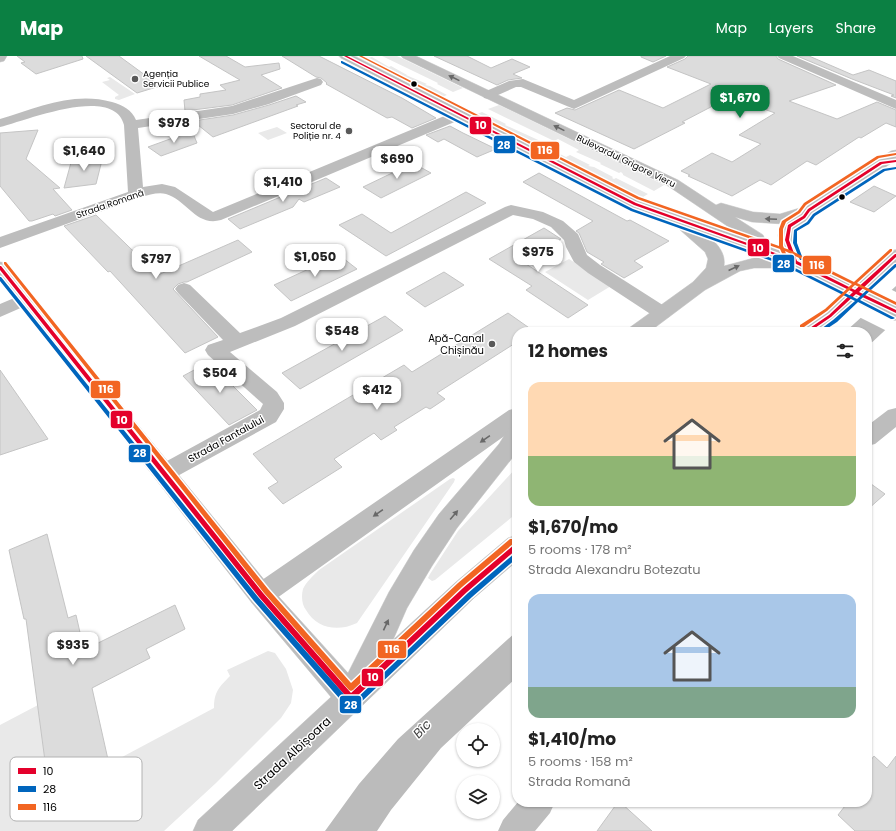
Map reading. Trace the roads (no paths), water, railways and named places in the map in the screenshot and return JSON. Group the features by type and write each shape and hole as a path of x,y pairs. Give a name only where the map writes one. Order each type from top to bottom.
{"main road":[{"path":"345,56 635,204 791,260 896,312"},
{"name":"Bulevardul Grigore Vieru","path":"407,56 672,183 791,260"},
{"path":"455,113 489,95 514,84 523,83 574,105 680,56"},
{"path":"783,56 896,105"},
{"path":"131,125 233,110 264,101 317,82"},
{"path":"0,123 84,101 97,102 119,109 128,117 131,125 136,194"},
{"name":"Strada Romană","path":"0,243 136,194 157,189 169,190 179,194 208,216 215,217 455,113"},
{"path":"699,201 752,217 783,219 809,210 889,162 896,154"},
{"path":"184,289 237,342 288,322 324,305 511,210 547,219 561,227 572,238 574,247 580,258 594,269 662,313"},
{"path":"791,260 787,241 789,226 804,217 809,210"},
{"path":"673,218 706,244 716,256 715,267 700,286"},
{"path":"814,327 830,316 896,255"},
{"path":"643,327 700,286 736,267 744,264 791,260"},
{"path":"0,267 261,595 351,698 398,600 423,558 448,521 512,442"},
{"path":"0,311 26,299"},
{"name":"Strada Fantalului","path":"164,473 268,416 273,409 274,404 270,397 215,350 237,342"},
{"path":"872,434 896,416"},
{"path":"261,595 512,419"},
{"name":"Strada Albișoara","path":"209,831 465,590 512,550"},
{"path":"514,831 535,807"}],"water":[{"path":"896,286 896,320 872,342 872,327 851,327"},
{"name":"Bîc","path":"512,636 512,682 468,723 456,723 456,734 441,748 391,810 377,831 325,831 359,784 398,739"}],"place":[{"name":"Agenția Servicii Publice","path":"135,79"},
{"name":"Sectorul de Poliție nr. 4","path":"349,131"},
{"name":"Apă-Canal Chișinău","path":"492,344"}]}
